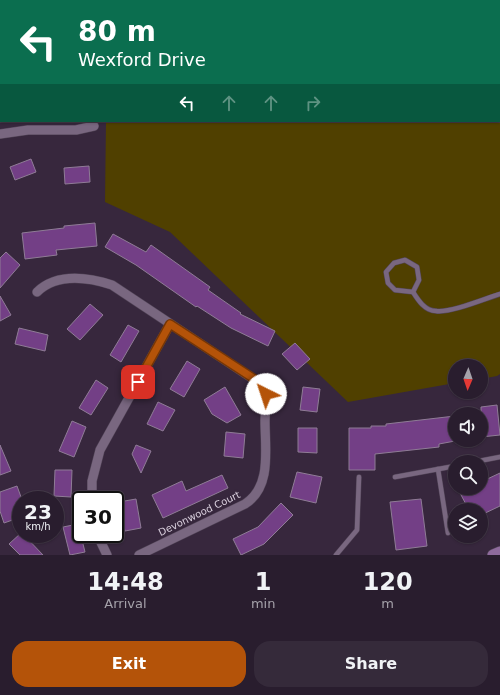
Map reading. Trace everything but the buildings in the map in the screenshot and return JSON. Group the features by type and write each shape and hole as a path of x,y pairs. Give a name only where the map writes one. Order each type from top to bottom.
{"main road":[{"path":"493,555 500,552"}],"street":[{"path":"0,134 28,130 76,130 94,126"},
{"name":"Devonwood Court","path":"37,292 46,285 66,278 100,281 122,290 170,324 256,380 264,389 267,398 265,471 260,488 249,502 139,555"},
{"path":"93,491 94,474 100,450 170,324"},
{"path":"101,543 107,555"}],"lane":[{"path":"405,260 417,267 419,280 413,292 395,290 388,283 386,272 394,263 405,260"},
{"path":"413,292 420,304 435,312 447,310 500,294"},
{"path":"488,459 500,457"},
{"path":"395,477 448,467"},
{"path":"438,469 448,533"},
{"path":"336,555 357,530 359,477"}],"shaded area":[{"path":"106,122 500,122 500,374 488,378 488,359 448,359 448,384 348,402 170,232 105,202"}],"route":[{"path":"138,382 170,324 256,380 262,386 266,394"}]}
